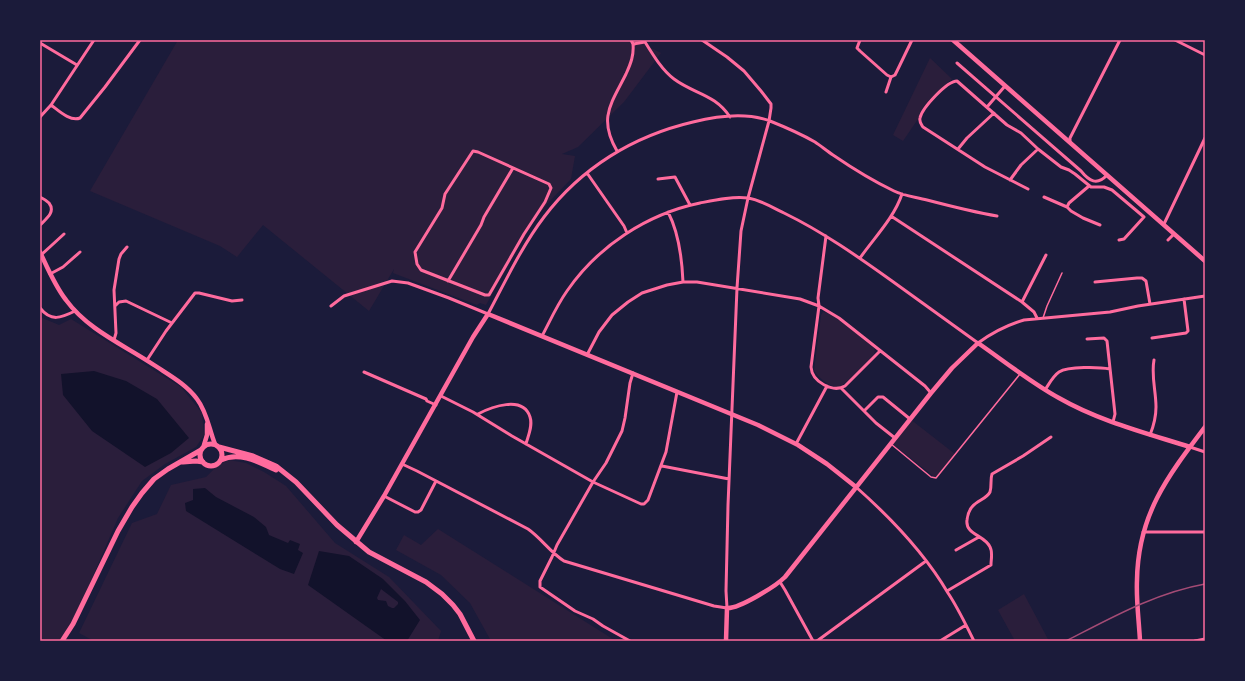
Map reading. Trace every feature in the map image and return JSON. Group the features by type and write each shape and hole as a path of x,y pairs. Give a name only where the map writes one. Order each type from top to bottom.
{"main road":[{"path":"953,40 1205,260"},
{"path":"41,253 59,290 75,311 86,322 177,380 200,403 217,445 222,453 221,460"},
{"path":"356,542 436,405 473,337 488,314 763,427 796,444 827,464 856,487"},
{"path":"726,641 727,608 735,607 780,582 931,392 952,368 978,343 1045,390 1071,404 1113,422 1190,447"},
{"path":"203,462 200,456 207,435 207,419"},
{"path":"1140,641 1137,580 1139,549 1147,518 1158,493 1174,468 1205,427"},
{"path":"62,641 73,624 118,531 145,488 168,468 209,444 253,456 276,466 301,487 337,525 374,556 426,582 442,594 460,614 474,641"},
{"path":"180,462 196,461 212,466 230,456 240,456 260,462 283,472"}],"street":[{"path":"40,117 50,105 94,40"},
{"path":"50,105 74,119 80,118 140,40"},
{"path":"617,151 609,133 607,114 632,62 634,52 631,40"},
{"path":"633,44 644,42 646,40"},
{"path":"402,464 528,529 564,561 714,606 727,608 726,556 737,288 741,231 748,198 771,113 771,104 744,72 727,57 702,40"},
{"path":"860,40 857,48 891,77"},
{"path":"886,92 891,77 895,75 912,40"},
{"path":"1070,142 1070,138 1120,40"},
{"path":"1175,40 1205,55"},
{"path":"633,44 645,42 665,71 672,78 717,101 730,116"},
{"path":"40,43 77,65"},
{"path":"957,63 1083,172 1084,176 1092,181 1098,182 1107,175"},
{"path":"1028,189 985,167 923,127 920,123 920,119 929,102 952,82 957,81 1007,125 1021,133 1061,167 1069,170 1093,188 1104,187 1112,190 1144,217 1124,239 1119,240"},
{"path":"987,107 1005,86"},
{"path":"958,149 967,138 994,113"},
{"path":"331,306 344,296 392,281 408,283 488,314 515,264 544,217 563,195 586,173 617,151 658,132 682,124 706,119 730,116 748,116 769,121 812,141 842,161 895,192 968,211 997,216"},
{"path":"1164,224 1204,143 1205,138"},
{"path":"1010,180 1021,165 1038,149"},
{"path":"473,152 478,152 513,168 549,184 551,188 545,202 524,234 489,296 418,268 415,254 418,247 442,208 445,194 473,152"},
{"path":"448,281 513,168"},
{"path":"586,173 624,226 627,233"},
{"path":"1079,177 1084,176"},
{"path":"658,179 675,177 690,205"},
{"path":"1067,207 1069,203 1089,186"},
{"path":"860,258 891,216 902,194"},
{"path":"40,197 50,204 52,210 40,225"},
{"path":"1044,197 1067,207 1083,218 1100,225"},
{"path":"542,336 558,306 576,280 588,265 606,248 627,233 668,212 690,205 726,198 748,198 758,201 794,218 826,236 860,258 978,343 999,329 1037,318 1110,312 1150,304 1205,296"},
{"path":"668,212 672,218 681,253 683,282"},
{"path":"891,216 1022,302 1034,312 1037,318"},
{"path":"41,253 64,234"},
{"path":"1168,240 1174,234"},
{"path":"826,236 818,298 819,306 812,371 817,380 827,386 832,388 841,388 846,386 880,351"},
{"path":"114,340 116,333 114,290 119,259 127,247"},
{"path":"50,274 63,267 80,252"},
{"path":"1022,302 1046,255"},
{"path":"1095,282 1142,278 1146,281 1150,304"},
{"path":"587,355 599,332 612,315 642,293 683,282 705,283 800,299 819,306 839,318 931,392"},
{"path":"147,360 172,323 195,293 232,302 242,300"},
{"path":"1152,338 1186,333 1188,331 1184,299"},
{"path":"114,306 119,302 126,301 172,323"},
{"path":"40,308 48,316 58,318 64,317 75,311"},
{"path":"1087,339 1106,339 1115,414 1113,422"},
{"path":"1150,434 1155,418 1156,406 1152,372 1154,360"},
{"path":"1045,390 1052,379 1061,371 1096,367 1110,369"},
{"path":"364,372 426,399 427,401 436,405"},
{"path":"630,641 593,619 575,611 540,586 540,581 557,545 593,482 606,463 622,431 633,373"},
{"path":"796,444 827,386"},
{"path":"841,388 876,423 895,438"},
{"path":"441,396 478,414 526,444 593,482 644,504 648,500 662,466 670,437 677,392"},
{"path":"864,411 878,397 883,397 910,420"},
{"path":"478,414 509,404 517,405 523,408 528,414 530,420 530,429 526,444"},
{"path":"948,591 991,565 992,553 990,546 985,540 969,530 967,519 972,506 989,493 992,474 1023,456 1051,437"},
{"path":"1190,447 1205,452"},
{"path":"662,466 729,479"},
{"path":"384,496 415,512 418,512 421,510 436,481"},
{"path":"856,487 894,522 926,561 948,591 974,641"},
{"path":"1143,532 1205,532"},
{"path":"956,550 979,537"},
{"path":"816,641 926,561"},
{"path":"780,582 813,641"},
{"path":"940,641 966,625"},
{"path":"1195,641 1205,639"}],"lane":[{"path":"1044,318 1047,306 1062,273"},
{"path":"891,443 931,477 936,478 1021,373"}],"shaded area":[{"path":"178,40 636,40 661,53 624,102 578,147 562,154 575,156 571,179 548,203 533,222 486,305 480,303 477,305 393,273 394,269 369,311 263,225 237,257 220,246 90,191"},
{"path":"930,58 952,79 926,103 918,119 903,141 893,135"},
{"path":"823,312 828,313 841,322 875,350 874,354 863,367 839,387 832,386 825,382 814,370 821,315"},
{"path":"40,317 59,325 71,319 181,387 202,413 204,435 196,447 165,464 142,481 118,518 84,597 64,637 59,641 40,641"},
{"path":"94,371 126,381 157,399 189,438 171,453 145,467 92,431 63,395 61,374"},
{"path":"910,419 955,454 936,478 891,443"},
{"path":"229,460 246,463 286,486 335,543 389,577 441,631 438,641 94,641 79,633 132,523 157,514 171,485 206,477 218,465"},
{"path":"205,488 216,497 254,517 266,527 269,535 288,543 290,540 300,544 298,550 303,553 294,574 280,569 186,511 185,503 193,500 193,489"},
{"path":"438,529 616,641 491,641 470,603 441,575 396,550 404,535 421,545"},
{"path":"319,551 349,556 383,579 405,601 420,620 407,641 387,641 308,585","holes":["381,589 398,602 398,604 392,608 388,606 386,601 378,600 377,598"]},
{"path":"1024,594 1049,641 1015,641 998,610"}],"railway":[{"path":"1066,641 1117,615 1151,600 1169,593 1205,584"}]}
